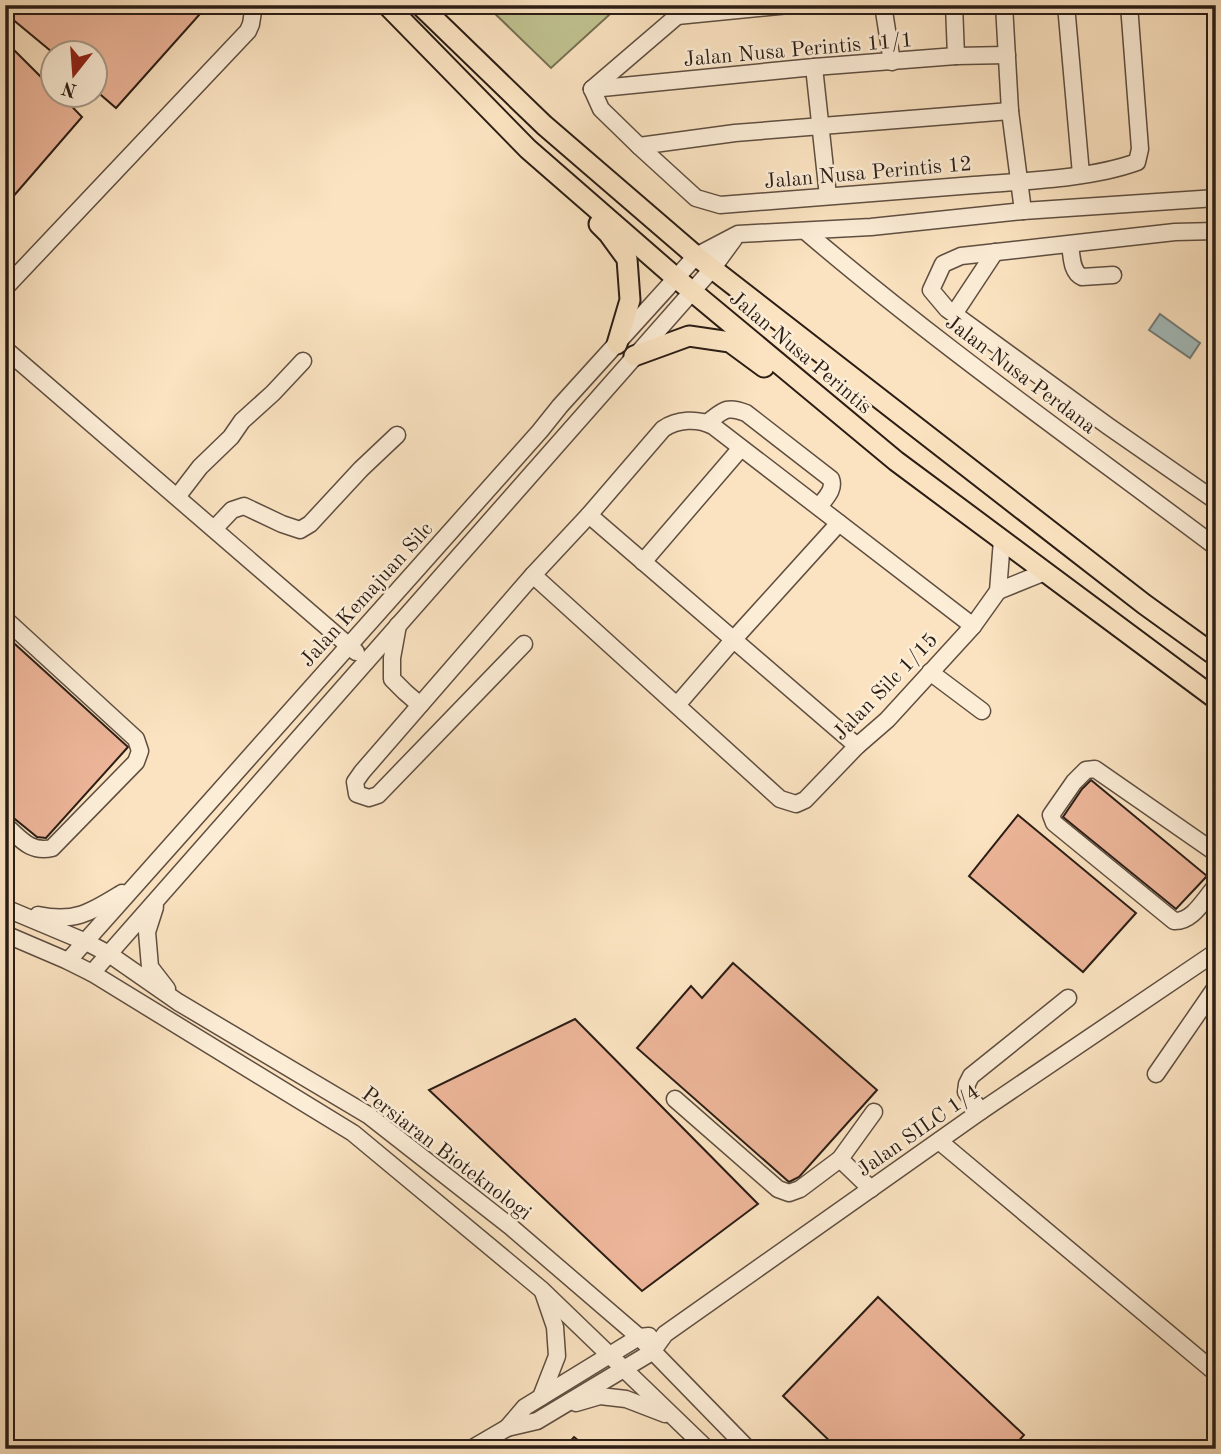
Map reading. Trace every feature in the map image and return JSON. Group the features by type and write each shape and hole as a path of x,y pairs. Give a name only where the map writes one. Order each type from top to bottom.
{"main road":[{"name":"Jalan Nusa Perintis","path":"387,5 527,149 676,278 896,461 1216,699"},
{"name":"Jalan Nusa Perintis","path":"419,5 544,125 696,256 1144,604 1216,656"},
{"path":"527,149 608,233 626,259 630,300 617,344"},
{"path":"634,356 689,336 730,342 896,461"}],"street":[{"path":"5,288 248,31 254,5"},
{"path":"690,5 592,89 601,109 639,146 735,133 1010,111"},
{"path":"676,16 789,5"},
{"path":"883,5 892,62"},
{"path":"954,5 956,56"},
{"path":"1004,5 1010,111 1023,211"},
{"path":"1066,5 1081,174"},
{"name":"Jalan Nusa Perintis 12","path":"639,146 696,198 720,205 1020,181 1121,168 1137,162 1140,149 1129,5"},
{"name":"Jalan Nusa Perintis 11/1","path":"592,89 814,67 956,56 1007,55"},
{"path":"814,67 828,197"},
{"path":"696,256 738,234 871,227 1023,211 1216,198"},
{"name":"Jalan Nusa Perdana","path":"805,231 932,334 1216,547"},
{"path":"1216,231 1175,232 961,256 943,264 931,290 947,309 1109,427 1216,500"},
{"name":"Jalan Kemajuan Silc","path":"92,974 712,269 738,234"},
{"path":"1070,245 1078,275 1113,275"},
{"path":"954,314 995,253"},
{"name":"Jalan Kemajuan Silc","path":"68,961 696,256"},
{"path":"5,349 367,660"},
{"path":"177,497 242,421 303,360"},
{"path":"560,406 577,422"},
{"path":"707,423 727,409 734,408 746,413 831,480 832,489 819,507"},
{"path":"524,644 378,795 369,798 357,794 355,782 362,772 663,429 674,423 707,423 974,626"},
{"path":"1089,451 1109,427"},
{"path":"214,529 232,510 244,506 300,530 310,524 397,435"},
{"path":"643,562 741,447"},
{"path":"521,452 538,466"},
{"path":"589,516 857,746"},
{"path":"533,575 677,705 839,523"},
{"name":"Jalan Silc 1/15","path":"677,705 780,799 796,804 805,800 857,746 887,720 974,626 998,591 1002,540"},
{"path":"998,591 1045,572"},
{"path":"5,619 136,739 140,751 136,762 52,848 42,850 29,847 5,825"},
{"path":"398,625 392,658 392,679 420,705"},
{"path":"930,672 982,711"},
{"path":"1216,853 1095,769 1086,770 1074,782 1051,815 1054,823 1174,921 1183,921 1189,917 1216,886"},
{"path":"5,908 57,919 89,913 136,884"},
{"path":"159,898 147,932 150,967 178,1002"},
{"name":"Persiaran Bioteknologi","path":"5,908 109,954 178,1002 368,1115 511,1227 639,1337 748,1449"},
{"name":"Persiaran Bioteknologi","path":"5,934 92,974 353,1133 542,1290 707,1449"},
{"name":"Jalan SILC 1/4","path":"652,1352 665,1334 981,1111 1214,958"},
{"path":"1156,1074 1216,987"},
{"path":"981,1111 967,1092 971,1076 1068,998"},
{"path":"675,1099 778,1189 789,1193 800,1189 840,1159 874,1112"},
{"path":"939,1141 1216,1373"},
{"path":"840,1159 871,1189"},
{"path":"541,1397 557,1356 555,1327 542,1290"},
{"path":"471,1449 489,1444 508,1428 525,1406 639,1337 665,1334"},
{"path":"508,1428 537,1421 652,1352"},
{"path":"555,1409 600,1396 626,1399 674,1418"}],"green space":[{"path":"486,5 620,5 551,68"}],"water":[{"path":"1160,314 1200,343 1190,358 1149,330"}],"building":[{"path":"5,5 208,5 116,108 108,101 108,38 38,38 38,40 5,13"},
{"path":"5,41 38,74 38,108 73,108 82,117 5,206"},
{"path":"5,635 128,747 46,838 37,837 5,811"},
{"path":"1091,780 1207,876 1176,909 1063,817"},
{"path":"1018,815 1136,913 1083,972 969,876"},
{"path":"733,963 877,1090 799,1177 789,1182 637,1048 691,986 702,998"},
{"path":"575,1019 758,1204 642,1291 429,1090"},
{"path":"878,1297 1024,1435 1011,1449 838,1449 783,1396"},
{"path":"574,1437 589,1449 563,1449"}]}
